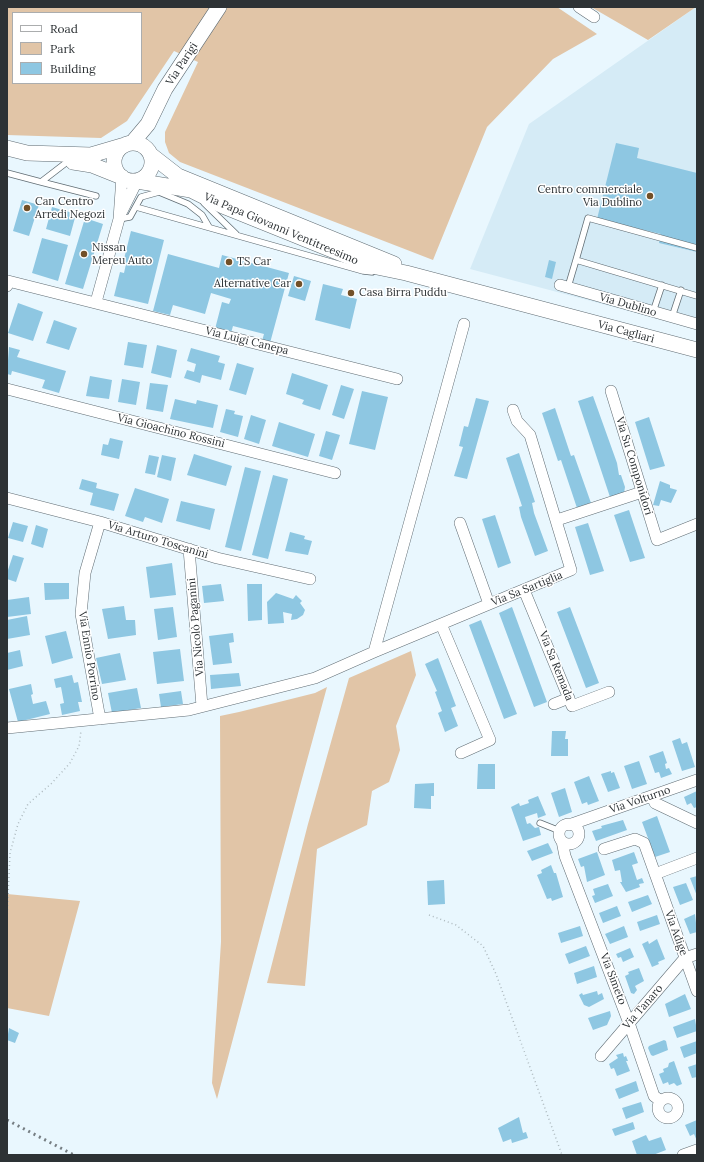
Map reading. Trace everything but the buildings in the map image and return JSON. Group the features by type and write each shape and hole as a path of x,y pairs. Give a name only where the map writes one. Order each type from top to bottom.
{"main road":[{"name":"Via Parigi","path":"138,148 165,89 219,7"},
{"path":"7,148 27,153 91,155 138,148"},
{"path":"122,177 115,167 114,160 116,154 138,148"},
{"path":"137,181 147,176 152,166 138,148"},
{"name":"Via Papa Giovanni Ventitreesimo","path":"138,148 178,176 397,265 426,279"},
{"name":"Via Papa Giovanni Ventitreesimo","path":"7,158 92,164 130,181 191,190 223,206 372,266 406,273 470,290"},
{"name":"Via Cagliari","path":"470,290 697,350"}],"street":[{"path":"579,7 594,17"},
{"path":"119,218 122,177"},
{"path":"96,302 119,218 137,181"},
{"name":"Via Luigi Canepa","path":"7,286 8,281 397,379"},
{"name":"Via Dublino","path":"564,286 697,324"},
{"path":"374,652 464,324"},
{"name":"Via Gioachino Rossini","path":"7,389 335,473"},
{"name":"Via Su Componidori","path":"611,392 657,540 697,524"},
{"path":"513,410 517,421 530,435 557,520 642,492"},
{"name":"Via Arturo Toscanini","path":"7,498 100,522 216,558 310,579"},
{"name":"Via Sa Sartiglia","path":"7,728 188,710 315,678 571,570 557,520"},
{"name":"Via Ennio Porrino","path":"100,522 85,573 80,614 100,719"},
{"path":"460,523 489,604"},
{"name":"Via Nicolò Paganini","path":"189,549 202,706"},
{"name":"Via Sa Remada","path":"524,590 572,706 609,692"},
{"path":"441,624 490,740 461,753"},
{"path":"554,704 569,698"},
{"name":"Via Volturno","path":"568,834 582,819 697,780"},
{"path":"652,796 655,803 697,823"},
{"name":"Via Simeto","path":"568,834 565,856 629,1023 654,1096 661,1101"},
{"name":"Via Adige","path":"604,849 635,838 644,843 697,991"},
{"path":"655,874 697,858"},
{"path":"685,958 697,954"},
{"name":"Via Tanaro","path":"601,1056 685,958"},
{"path":"683,1155 697,1150"}],"lane":[{"path":"41,182 68,162"},
{"path":"7,173 96,196"},
{"path":"191,190 238,236"},
{"path":"119,218 130,217 138,200 154,192 164,194 188,204 202,215 209,228"},
{"path":"136,207 363,271 406,273"},
{"path":"564,286 576,260 588,218 697,248"},
{"path":"576,260 697,296"},
{"path":"653,312 662,285"},
{"path":"672,317 681,290"},
{"path":"540,823 568,834"}],"path":[{"path":"7,922 10,853 18,824 28,804 52,783 70,763 79,746 82,721"},
{"path":"429,915 456,925 483,946 496,974 562,1155"}],"shaded area":[{"path":"696,7 697,329 470,269 529,124"}],"green space":[{"path":"7,7 557,7 597,34 553,59 487,127 433,260 180,162 169,153 165,142 165,132 198,62 174,51 127,121 101,138 7,135"},
{"path":"591,7 696,7 648,40"},
{"path":"411,651 416,675 396,726 400,750 389,782 372,791 367,825 317,849 305,986 267,983 308,824 349,678"},
{"path":"327,687 217,1099 212,1083 221,942 220,716 315,693"},
{"path":"7,894 80,901 49,1016 7,1008"}],"railway":[{"path":"7,1120 74,1155"}],"place":[{"name":"Centro commerciale Via Dublino","path":"650,196"},
{"name":"Can Centro Arredi Negozi","path":"27,208"},
{"name":"Nissan Mereu Auto","path":"84,254"},
{"name":"TS Car","path":"229,262"},
{"name":"Alternative Car","path":"299,284"},
{"name":"Casa Birra Puddu","path":"351,293"}]}
